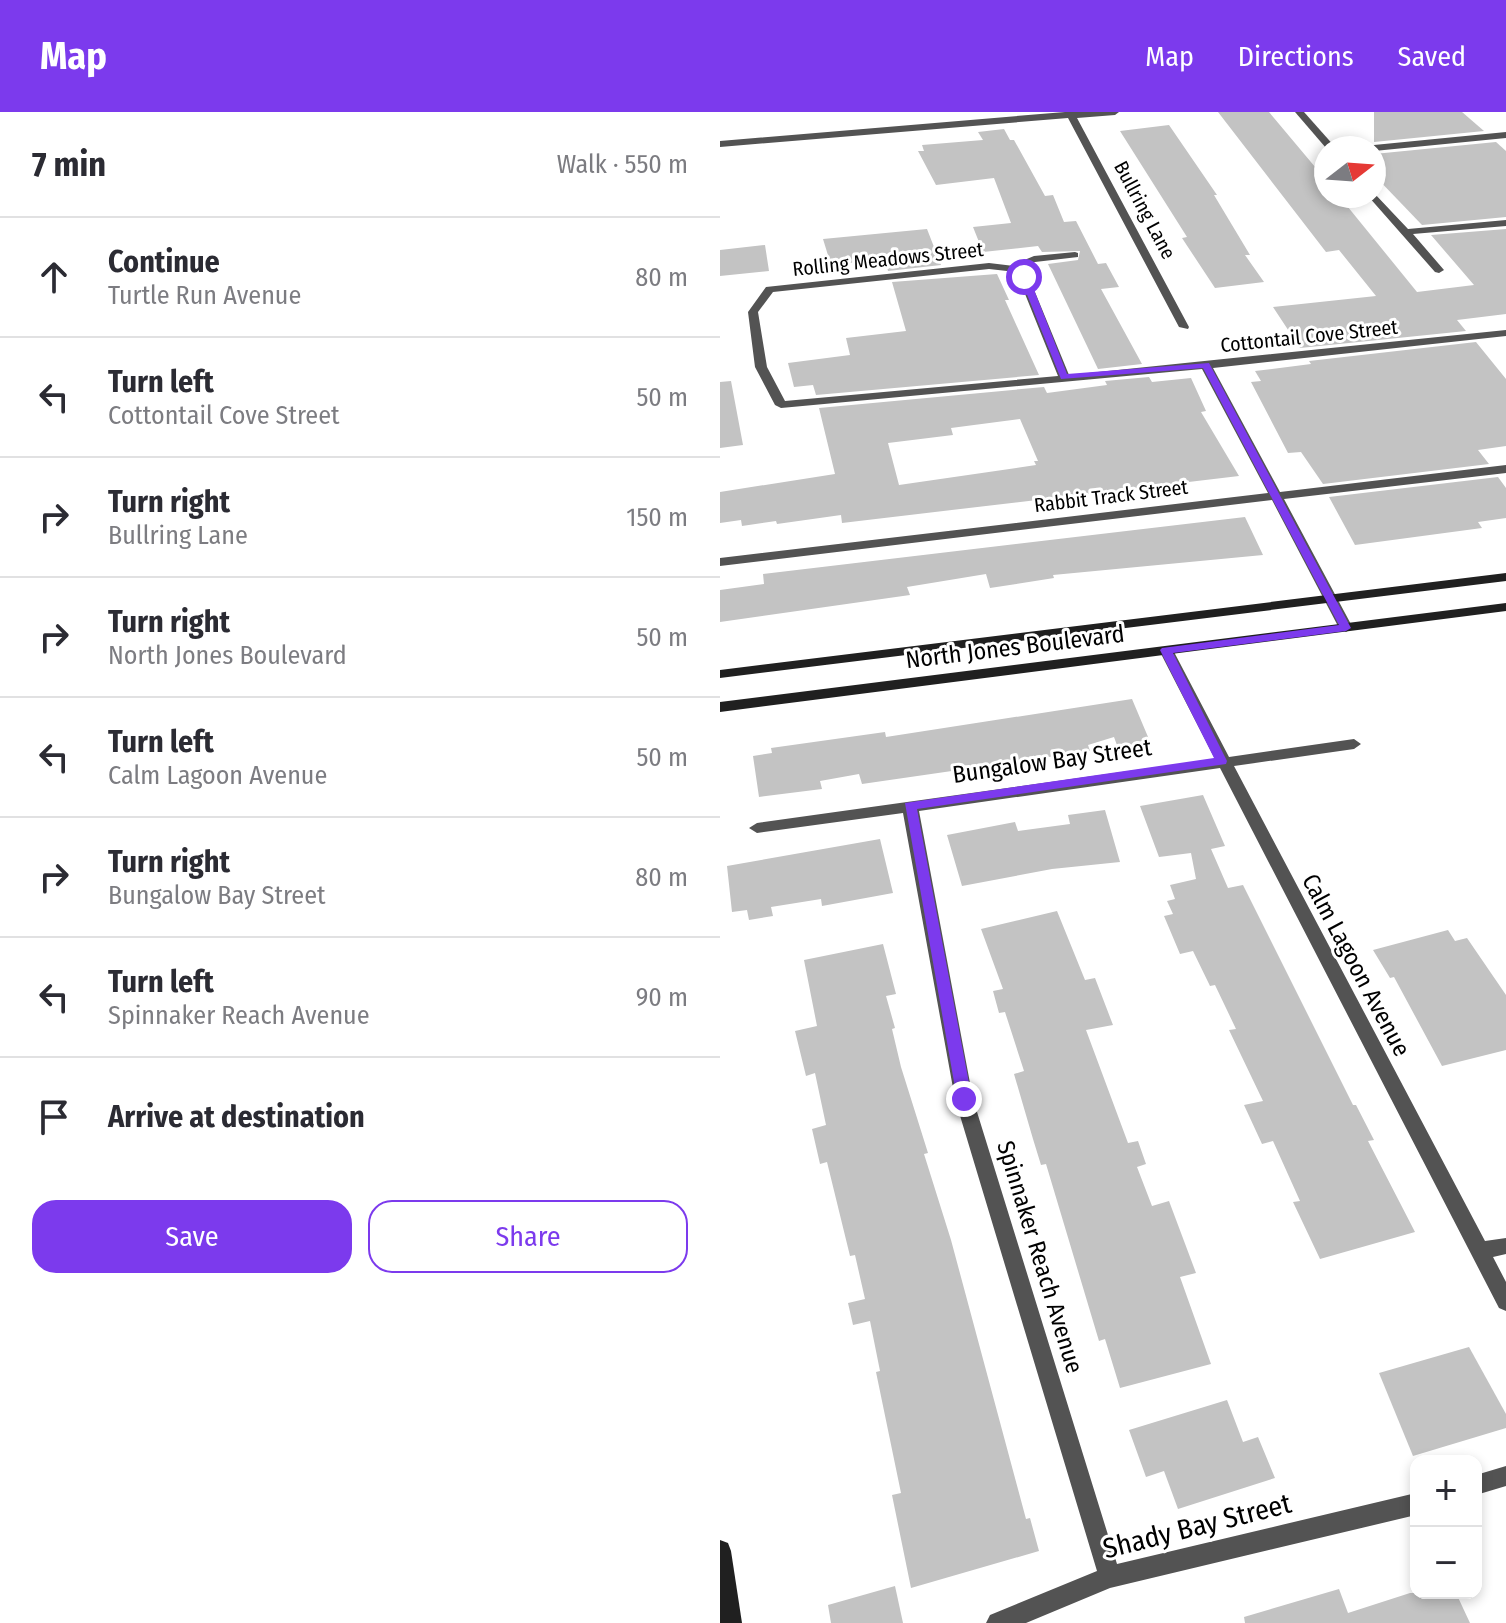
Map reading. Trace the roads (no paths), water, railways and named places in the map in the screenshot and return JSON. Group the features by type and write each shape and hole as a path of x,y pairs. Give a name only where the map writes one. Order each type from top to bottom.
{"main road":[{"name":"North Jones Boulevard","path":"720,674 1506,577"},
{"name":"North Jones Boulevard","path":"720,707 1506,607"},
{"path":"720,1551 730,1623"}],"street":[{"path":"720,144 1115,112"},
{"path":"1299,112 1320,136"},
{"name":"Bullring Lane","path":"1070,114 1184,327"},
{"path":"1386,147 1506,135"},
{"path":"1384,208 1439,270"},
{"path":"1405,232 1506,223"},
{"name":"Rolling Meadows Street","path":"781,405 761,367 753,312 770,289 989,266 1010,268"},
{"path":"1010,268 1024,277 1064,377"},
{"name":"Cottontail Cove Street","path":"781,405 1506,333"},
{"path":"1206,365 1346,628"},
{"name":"Rabbit Track Street","path":"720,562 1506,469"},
{"name":"Calm Lagoon Avenue","path":"1166,650 1221,761 1506,1302"},
{"name":"Bungalow Bay Street","path":"757,828 1354,744"},
{"name":"Spinnaker Reach Avenue","path":"910,806 964,1099 1110,1577"},
{"path":"1479,1251 1506,1246"},
{"path":"1482,1483 1506,1476"},
{"name":"Shady Bay Street","path":"998,1623 1110,1577 1410,1505"}],"lane":[{"path":"1010,268 1034,259 1075,255"}]}
